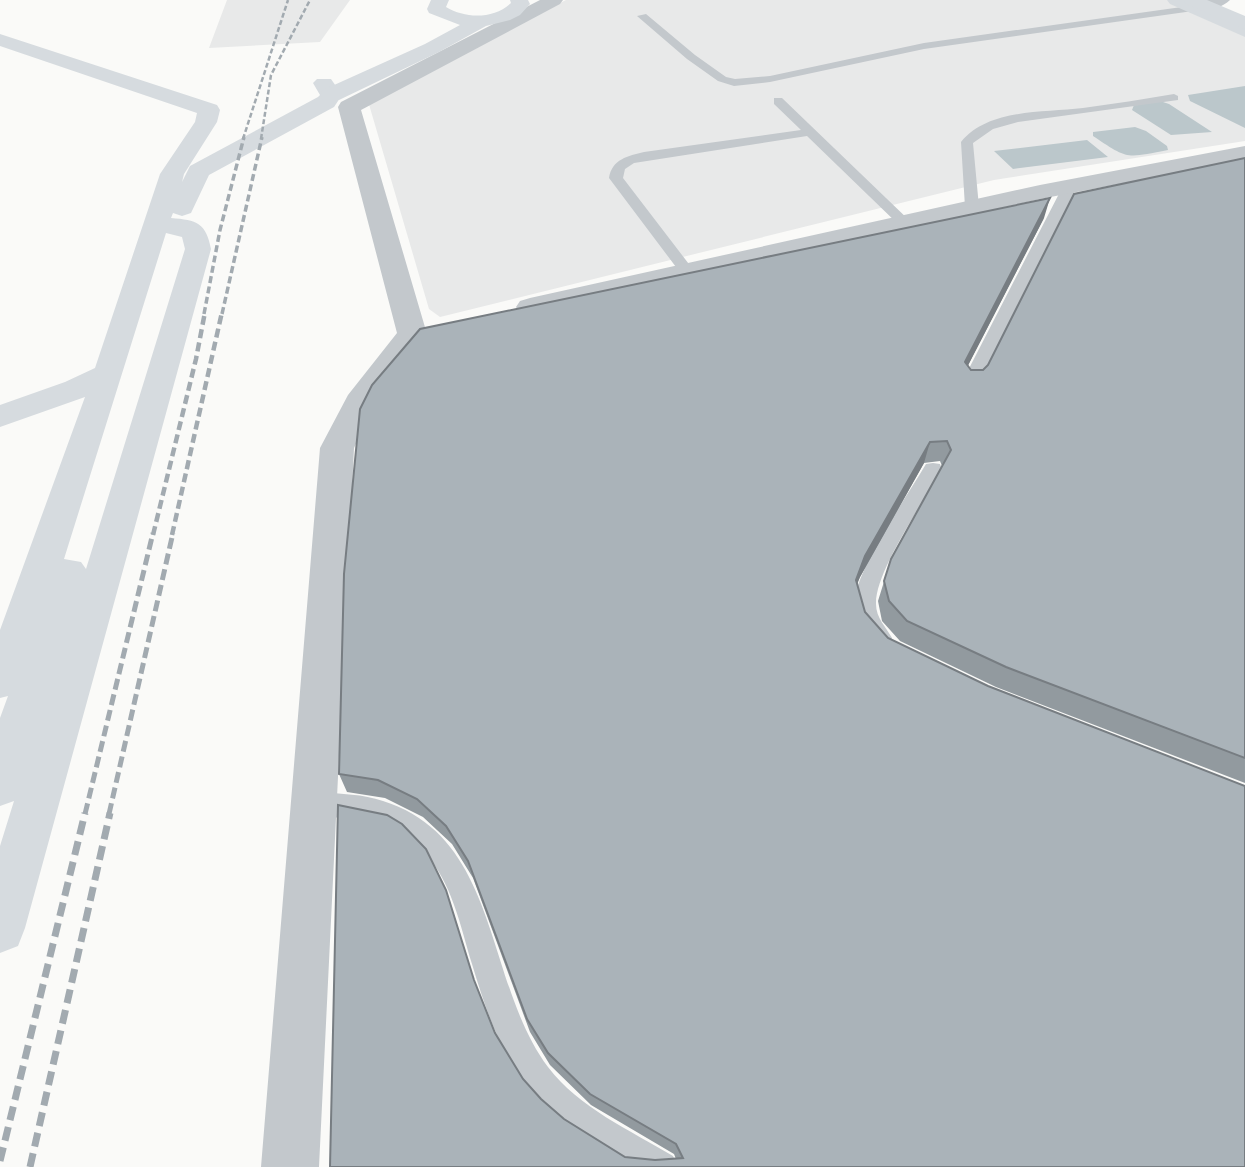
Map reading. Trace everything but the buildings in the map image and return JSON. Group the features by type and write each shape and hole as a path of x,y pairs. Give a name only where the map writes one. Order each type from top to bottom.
{"main road":[{"path":"1176,0 1245,14"},
{"path":"1229,0 1245,7"},
{"path":"437,1 436,9 445,16 472,20 515,11 530,1"},
{"path":"1201,3 1245,23"},
{"path":"1201,3 1245,31"},
{"path":"0,786 146,343 174,229 188,191 199,171 309,114 326,102 328,89 432,48 472,20"},
{"path":"0,40 209,110 205,122 172,174 109,373 14,613 0,681"},
{"path":"0,928 198,249 195,234 186,227 156,225"},
{"path":"0,417 76,389 109,373"}],"street":[{"path":"1201,3 1221,0"},
{"path":"290,1167 337,448 345,423 358,402 425,331 349,107 530,1"},
{"path":"503,313 972,207 1245,153"}],"lane":[{"path":"642,16 691,57 722,79 734,83 770,79 924,46 1201,3"},
{"path":"972,207 966,151 967,142 978,133 1000,123 1027,117 1174,98"},
{"path":"778,101 905,223"},
{"path":"687,272 616,178 616,171 621,164 644,156 810,132"},
{"path":"970,384 1070,186"},
{"path":"901,655 890,649 870,625 864,601 872,578 933,469"},
{"path":"314,803 392,815 428,836 453,868 472,911 486,965 513,1038 538,1080 569,1109 662,1167"}],"shaded area":[{"path":"227,0 350,0 320,42 209,48"},
{"path":"566,0 1171,0 1245,29 1245,141 994,180 440,317 429,309 368,101"},
{"path":"1245,86 1245,128 1190,101 1188,95"},
{"path":"1160,101 1212,132 1171,135 1132,110 1134,105"},
{"path":"1135,127 1146,131 1167,146 1168,150 1128,155 1093,136 1093,132"},
{"path":"1087,140 1108,157 1013,169 994,151"}],"railway":[{"path":"243,139 288,0"},
{"path":"261,139 271,75 310,0"},
{"path":"204,314 220,230 244,137"},
{"path":"222,314 262,137"},
{"path":"153,535 205,312"},
{"path":"172,535 222,312"},
{"path":"85,814 153,533"},
{"path":"109,814 173,533"},
{"path":"0,1161 85,813"},
{"path":"30,1167 110,813"}]}
